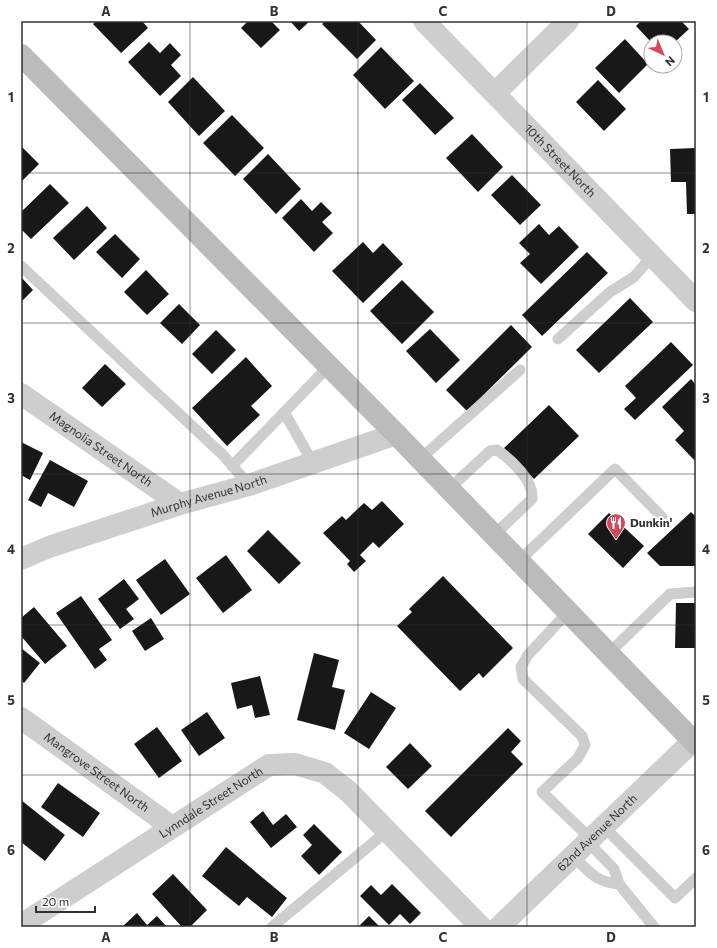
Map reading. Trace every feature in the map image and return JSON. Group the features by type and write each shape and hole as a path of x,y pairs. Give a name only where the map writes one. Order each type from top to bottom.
{"main road":[{"path":"21,55 396,434 608,654 695,741"}],"street":[{"name":"10th Street North","path":"424,21 696,301"},
{"path":"495,93 568,21"},
{"name":"Magnolia Street North","path":"21,394 180,504"},
{"name":"Murphy Avenue North","path":"25,553 180,504 249,485 396,434"},
{"name":"Mangrove Street North","path":"21,718 172,827"},
{"name":"62nd Avenue North","path":"499,927 695,741"},
{"name":"Lynndale Street North","path":"21,925 269,765 295,764 325,773 348,791 482,927"}],"lane":[{"path":"558,339 610,292 634,277 652,256"},
{"path":"21,266 217,450 249,485"},
{"path":"232,466 329,366"},
{"path":"420,459 520,370"},
{"path":"284,412 313,463"},
{"path":"449,489 490,451 497,450 504,455 528,482 533,492 532,500 494,536"},
{"path":"519,562 615,469 662,517"},
{"path":"608,654 670,594 696,592"},
{"path":"568,612 528,656 520,667 523,679 582,736 585,745 578,758 542,792 614,869 619,884 654,927"},
{"path":"272,927 386,831"},
{"path":"589,841 675,898 696,878"},
{"path":"589,841 598,879 605,883 619,884"}],"building":[{"path":"96,21 142,21 148,28 121,53 93,24"},
{"path":"248,21 271,21 280,30 261,48 241,28"},
{"path":"290,21 310,21 299,31"},
{"path":"325,21 358,21 376,40 357,59 322,24"},
{"path":"641,21 681,21 689,29 683,35 644,34 636,26"},
{"path":"625,39 643,59 643,69 619,93 595,68"},
{"path":"149,42 160,53 170,43 181,55 171,65 181,76 160,96 128,62"},
{"path":"381,47 414,81 385,109 353,75"},
{"path":"193,77 225,111 199,136 168,102"},
{"path":"598,80 626,109 604,131 576,102"},
{"path":"420,83 454,118 435,135 402,100"},
{"path":"232,115 264,148 235,176 203,143"},
{"path":"472,134 503,167 478,192 446,158"},
{"path":"21,146 39,164 21,182"},
{"path":"696,148 696,214 687,214 686,182 671,182 670,149"},
{"path":"268,154 301,189 276,214 243,179"},
{"path":"512,175 541,205 520,225 491,195"},
{"path":"50,184 69,203 31,239 21,229 21,212"},
{"path":"301,199 312,211 321,202 332,213 322,222 333,233 314,252 282,218"},
{"path":"87,206 107,228 74,260 53,238"},
{"path":"539,224 549,235 559,226 579,247 541,284 520,263 530,254 519,243"},
{"path":"115,234 140,259 122,278 96,252"},
{"path":"363,242 373,253 383,243 403,264 363,303 332,271"},
{"path":"587,252 608,273 542,336 522,315"},
{"path":"146,270 169,294 147,315 124,292"},
{"path":"21,277 33,290 21,302"},
{"path":"402,280 434,312 402,344 370,311"},
{"path":"630,298 653,322 599,373 576,350"},
{"path":"179,304 200,325 182,344 160,323"},
{"path":"511,325 532,347 467,411 446,390"},
{"path":"430,329 460,360 436,383 406,351"},
{"path":"216,330 236,350 212,374 192,354"},
{"path":"671,342 693,365 635,420 624,409 636,398 625,386"},
{"path":"246,357 272,386 251,406 260,415 227,446 192,408"},
{"path":"105,364 126,384 102,407 82,388"},
{"path":"691,379 696,385 696,462 675,440 684,431 662,407"},
{"path":"549,405 579,436 534,479 504,448"},
{"path":"21,442 43,453 30,480 21,475"},
{"path":"50,460 88,481 74,507 48,493 41,507 28,500"},
{"path":"382,501 404,524 379,548 373,542 360,555 366,561 354,572 347,564 350,561 323,533 342,516 346,520 364,503 372,510"},
{"path":"691,512 696,517 696,566 660,566 647,553"},
{"name":"Dunkin'","path":"609,513 644,546 623,568 588,534"},
{"path":"268,530 301,563 279,584 247,551"},
{"path":"226,555 252,590 223,613 196,578"},
{"path":"165,559 190,594 161,615 136,580"},
{"path":"443,576 513,648 483,678 479,673 460,691 397,626 412,612 409,609"},
{"path":"124,579 139,599 126,609 134,619 120,629 98,599"},
{"path":"81,596 112,640 99,649 107,660 95,669 56,613"},
{"path":"676,603 696,603 696,648 675,648"},
{"path":"34,607 67,646 45,664 21,636 21,618"},
{"path":"151,618 164,639 145,651 132,631"},
{"path":"21,648 40,663 24,683 21,680"},
{"path":"314,653 339,660 332,687 345,690 335,730 297,720"},
{"path":"260,676 270,715 255,718 252,705 237,709 231,683"},
{"path":"371,692 396,708 369,749 344,733"},
{"path":"207,712 225,738 199,756 181,730"},
{"path":"157,727 182,761 159,778 134,744"},
{"path":"508,728 521,741 511,752 523,764 451,837 425,811"},
{"path":"410,743 432,766 408,789 386,767"},
{"path":"58,783 100,813 83,837 41,807"},
{"path":"21,800 65,835 45,861 21,842"},
{"path":"263,811 273,825 286,814 297,827 271,848 250,822"},
{"path":"314,824 342,852 319,875 301,856 312,845 303,835"},
{"path":"226,847 287,898 272,917 247,897 239,906 202,876"},
{"path":"173,874 207,910 190,927 182,927 152,894"},
{"path":"392,884 421,913 410,924 400,914 389,925 360,896 371,885 381,895"},
{"path":"137,913 147,925 157,916 167,927 122,927"},
{"path":"369,916 380,927 358,927"}],"place":[{"name":"Dunkin'","path":"616,540"}]}
